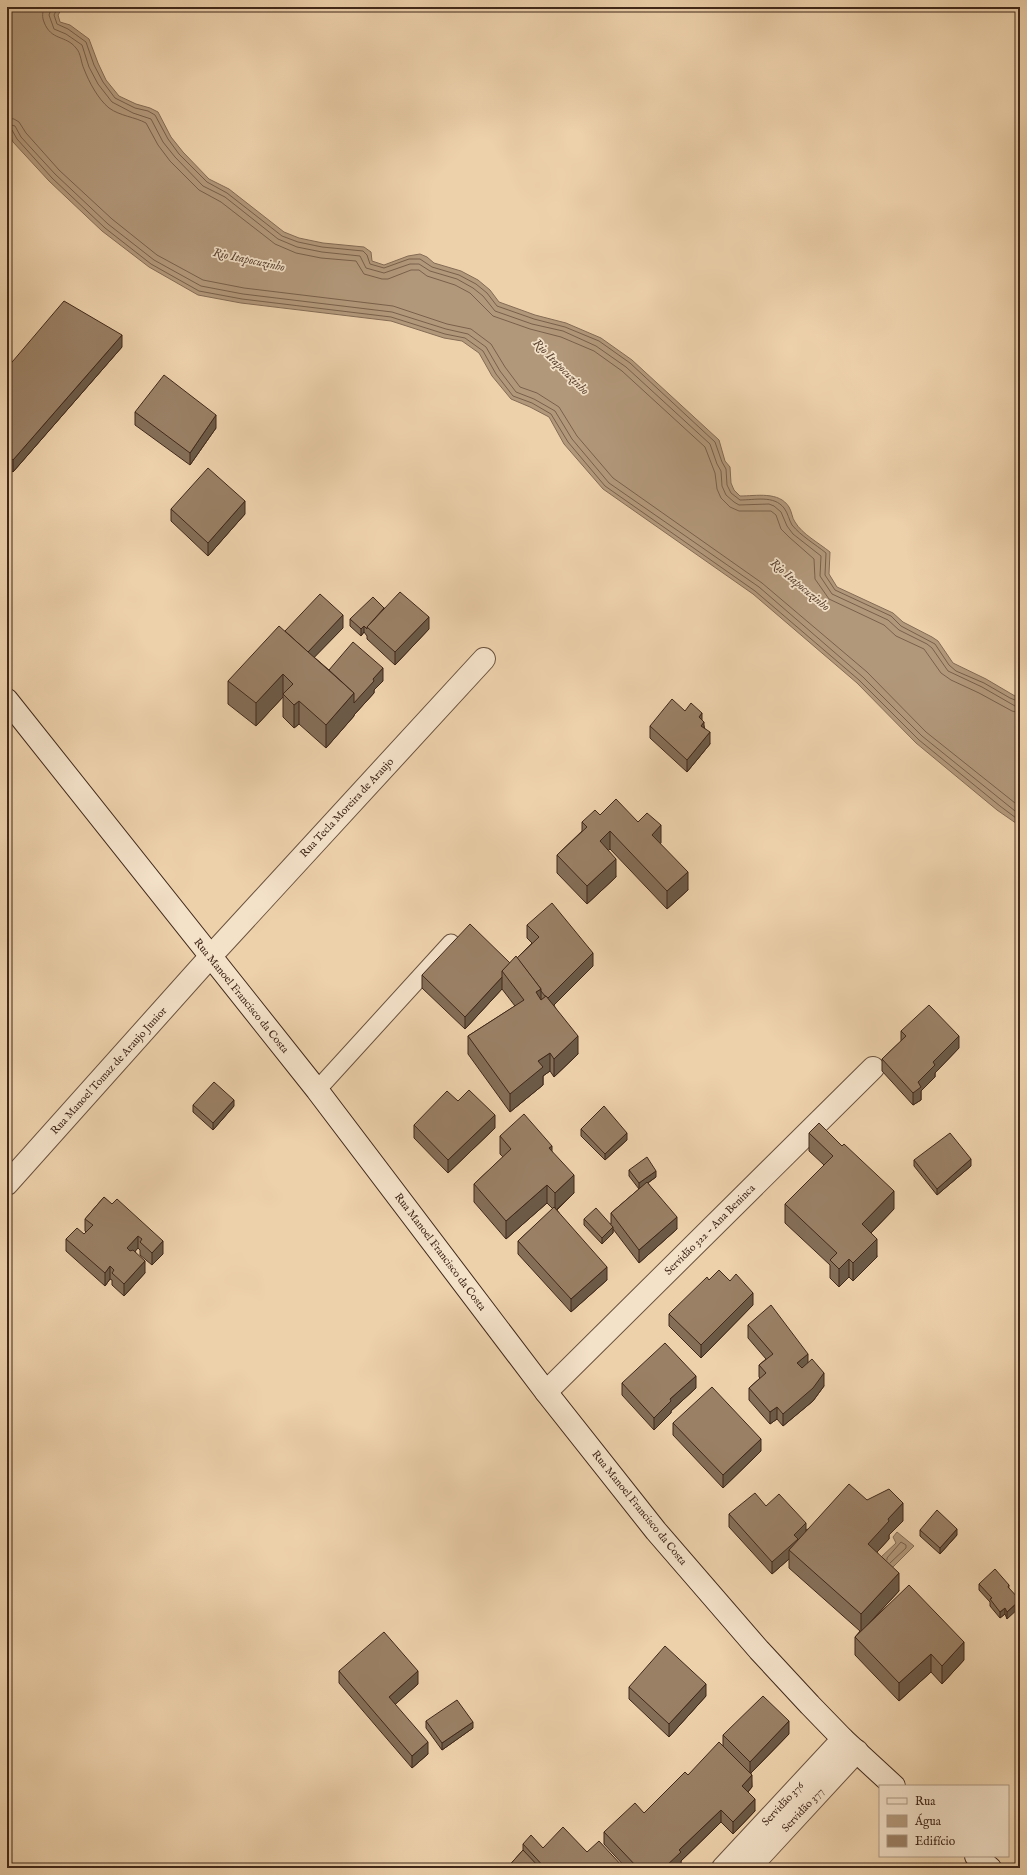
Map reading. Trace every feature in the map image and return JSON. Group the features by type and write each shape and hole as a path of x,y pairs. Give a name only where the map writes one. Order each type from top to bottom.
{"street":[{"name":"Rua Tecla Moreira de Araujo","path":"210,958 484,659"},
{"name":"Rua Manoel Francisco da Costa","path":"7,700 210,958 317,1090 610,1474 710,1594 759,1650 850,1745 893,1785"},
{"name":"Rua Manoel Tomaz de Araujo Junior","path":"7,1184 210,958"},
{"name":"Servidão 322 - Ana Beninca","path":"546,1392 873,1068"},
{"name":"Servidão 376","path":"723,1868 850,1745"},
{"name":"Servidão 377","path":"749,1868 850,1745"},
{"path":"977,1857 990,1868"}],"lane":[{"path":"317,1090 451,943"}],"water":[{"name":"Rio Itapocuzinho","path":"7,7 63,7 58,15 60,22 70,25 89,39 106,80 119,96 158,112 171,137 209,179 229,189 284,232 299,238 323,243 364,247 371,252 372,261 384,265 408,256 420,254 427,257 434,263 461,271 478,280 490,290 499,302 535,315 566,323 601,338 632,360 719,440 725,461 730,467 731,483 734,490 740,496 773,496 785,502 798,526 830,552 829,574 837,587 893,613 903,622 938,641 953,663 986,679 1020,699 1020,826 997,810 916,743 857,683 753,594 603,489 564,444 549,417 511,399 492,376 479,353 462,341 444,338 391,321 241,303 198,295 149,267 102,231 49,181 13,142 7,129"},
{"path":"897,1532 914,1546 890,1570 881,1557 896,1543 893,1537"}],"building":[{"path":"64,301 122,335 13,460 7,455 7,368"},
{"path":"164,375 216,415 190,453 135,412"},
{"path":"208,468 245,501 208,543 171,509"},
{"path":"400,592 429,617 395,652 367,627"},
{"path":"320,594 343,615 308,652 285,631"},
{"path":"373,597 384,608 367,627 367,629 364,626 361,629 350,619"},
{"path":"279,626 354,693 326,725 299,701 294,705 283,694 293,684 283,674 256,703 228,681"},
{"path":"353,642 383,668 373,679 374,681 354,703 354,693 329,670"},
{"path":"672,699 685,711 691,703 702,713 699,717 704,722 701,726 710,732 687,760 650,726"},
{"path":"616,799 638,822 647,813 661,825 652,835 688,872 667,891 610,831 600,841 616,859 587,886 557,855 587,827 582,822 595,810 600,815"},
{"path":"552,903 593,953 548,998 541,991 517,958 539,937 527,925"},
{"path":"470,924 510,963 502,971 502,977 465,1017 422,975"},
{"path":"516,956 541,989 536,992 541,1000 546,996 578,1036 554,1059 550,1053 538,1061 543,1067 510,1094 468,1036 524,1000 502,971"},
{"path":"929,1005 959,1036 933,1062 935,1065 918,1082 921,1087 913,1093 882,1059 906,1036 901,1031"},
{"path":"214,1082 234,1100 213,1123 193,1105"},
{"path":"469,1090 495,1115 448,1160 414,1125 447,1091 458,1101"},
{"path":"604,1106 627,1133 605,1154 581,1129"},
{"path":"524,1114 552,1146 549,1148 574,1175 555,1193 547,1185 506,1221 474,1184 511,1149 500,1136"},
{"path":"819,1123 842,1146 844,1144 894,1191 862,1224 877,1239 853,1263 849,1259 839,1269 830,1260 837,1253 785,1204 833,1156 809,1133"},
{"path":"950,1133 971,1159 937,1189 914,1160"},
{"path":"647,1157 656,1171 639,1183 629,1170"},
{"path":"647,1182 677,1217 639,1250 611,1213"},
{"path":"104,1197 112,1204 117,1199 163,1241 152,1253 140,1242 142,1239 138,1236 127,1248 130,1251 133,1250 145,1261 124,1284 112,1273 114,1270 110,1266 105,1273 66,1239 77,1228 84,1234 93,1225 85,1219"},
{"path":"554,1207 607,1267 571,1299 518,1241"},
{"path":"596,1208 613,1227 602,1238 584,1219"},
{"path":"719,1270 730,1281 736,1274 753,1293 701,1345 669,1314 707,1277 709,1280"},
{"path":"771,1305 808,1354 797,1363 802,1368 812,1359 824,1373 813,1388 783,1414 777,1407 770,1412 749,1388 766,1373 759,1365 773,1354 748,1325"},
{"path":"665,1343 696,1376 670,1399 671,1401 654,1418 622,1383"},
{"path":"712,1387 761,1439 723,1475 673,1423"},
{"path":"849,1484 867,1500 889,1489 903,1503 868,1544 899,1573 861,1614 789,1550"},
{"path":"755,1493 766,1506 779,1494 806,1523 794,1535 798,1539 772,1562 729,1514"},
{"path":"937,1510 957,1529 940,1548 920,1530"},
{"path":"995,1569 1020,1600 1007,1612 1005,1608 1000,1612 990,1599 992,1598 979,1584"},
{"path":"909,1585 964,1642 942,1666 931,1654 899,1683 855,1637"},
{"path":"384,1632 418,1671 389,1697 428,1742 412,1756 339,1671"},
{"path":"665,1646 706,1684 669,1724 629,1687"},
{"path":"763,1696 789,1721 750,1762 723,1735"},
{"path":"457,1700 473,1722 442,1743 426,1721"},
{"path":"719,1742 752,1775 742,1786 755,1799 733,1822 721,1810 679,1850 681,1852 664,1868 638,1868 604,1832 635,1803 644,1813 685,1772 688,1775"},
{"path":"563,1827 587,1852 599,1841 624,1868 545,1868 523,1844 531,1835 543,1848"},
{"path":"523,1850 540,1868 507,1868"}]}
